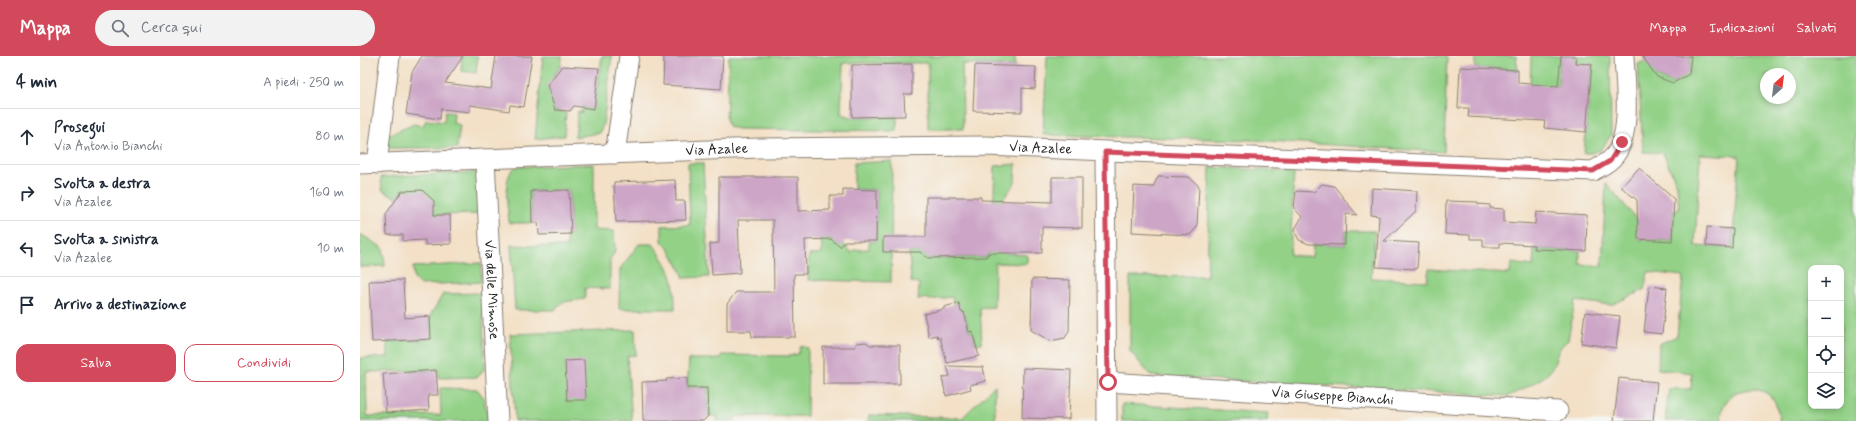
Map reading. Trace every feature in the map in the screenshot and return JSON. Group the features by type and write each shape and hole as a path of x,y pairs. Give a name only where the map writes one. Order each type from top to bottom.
{"street":[{"path":"368,164 390,56"},
{"path":"615,154 629,56"},
{"name":"Via Azalee","path":"368,164 758,148 986,146 1593,171 1610,161 1622,142 1626,120 1624,56"},
{"path":"1105,152 1108,382 1107,421"},
{"name":"Via delle Mimose","path":"485,159 498,421"},
{"name":"Via Giuseppe Bianchi","path":"1108,382 1558,411"}],"green space":[{"path":"462,56 478,56 476,73 461,71"},
{"path":"543,56 562,56 561,66 554,76 552,93 555,110 566,113 564,136 535,139"},
{"path":"602,56 612,56 603,125 599,133 575,137 578,111 582,113 582,107 594,108"},
{"path":"729,56 1015,56 1015,66 962,64 963,129 928,129 928,63 843,63 841,114 852,117 897,117 897,131 738,129 729,127 726,119"},
{"path":"1047,56 1447,56 1444,152 1253,140 1043,135"},
{"path":"1475,56 1516,56 1518,70 1475,68"},
{"path":"1531,56 1561,56 1558,86 1530,87"},
{"path":"1576,56 1610,56 1611,135 1601,150 1592,153 1584,153 1592,64 1575,63"},
{"path":"1691,56 1856,56 1856,421 1779,421 1779,414 1772,398 1764,392 1754,389 1744,390 1735,394 1727,401 1722,410 1722,421 1665,421 1669,389 1691,389 1692,373 1658,369 1659,344 1677,336 1683,276 1648,272 1644,290 1611,305 1575,301 1568,340 1559,351 1551,370 1538,381 1508,396 1151,376 1130,351 1130,277 1207,276 1210,167 1294,172 1290,255 1312,257 1313,244 1345,245 1346,231 1375,231 1371,278 1427,281 1429,269 1510,274 1511,263 1533,266 1534,249 1580,251 1580,264 1602,266 1606,183 1638,221 1639,239 1672,241 1673,210 1679,210 1677,185 1663,153 1643,152 1638,64 1649,59 1657,77 1673,83 1689,73","holes":["1700,154 1739,156 1732,248 1695,246"]},
{"path":"445,112 454,113 453,123 460,125 457,148 386,148 387,136 414,124 423,126 426,120 444,122"},
{"path":"892,161 891,282 808,280 809,255 822,253 821,239 830,239 835,243 843,243 851,253 855,250 869,249 869,241 876,241 877,190 854,189 854,163"},
{"path":"688,163 703,163 709,277 684,278 669,249 662,241 662,226 690,225"},
{"path":"594,164 594,230 614,231 615,252 610,259 610,289 585,288 585,299 563,302 555,310 515,310 511,245 567,247 566,234 571,234 569,190 531,191 532,223 509,223 506,192 508,177 511,171 516,167"},
{"path":"1016,164 1015,183 1004,198 1006,253 1027,255 1027,264 995,263 994,307 980,308 982,343 976,344 972,331 969,332 965,314 954,304 952,297 929,300 927,298 918,300 919,283 911,282 909,252 920,252 928,258 987,257 992,247 995,166"},
{"path":"476,172 480,214 434,215 433,201 402,191 397,198 382,190 381,177"},
{"path":"360,234 383,248 385,266 360,267"},
{"path":"639,244 653,244 668,267 673,281 675,309 619,309 620,269"},
{"path":"481,263 481,282 420,285 414,279 413,267"},
{"path":"482,293 485,368 478,377 439,378 438,370 366,372 367,416 441,415 440,388 477,389 484,398 488,421 360,421 360,358 388,357 387,342 431,339 430,316 443,294"},
{"path":"635,330 636,355 627,356 632,421 515,421 510,334"},
{"path":"801,346 808,348 807,416 735,416 735,421 717,421 718,416 708,416 707,388 687,388 689,359 721,359 721,355 789,356 798,354"},
{"path":"995,385 995,421 868,421 869,415 962,418"},
{"path":"1122,404 1268,413 1267,421 1122,421"}],"building":[{"path":"422,56 463,56 445,83 491,89 496,56 532,56 524,107 510,105 509,111 470,105 470,112 441,109 440,119 406,114 412,72"},
{"path":"664,56 723,56 721,89 663,85"},
{"path":"1561,56 1576,56 1575,63 1592,64 1586,132 1544,128 1545,121 1468,117 1469,108 1458,108 1460,67 1518,70 1518,83 1558,86"},
{"path":"1642,56 1691,56 1689,74 1673,83 1657,77"},
{"path":"912,64 912,94 904,94 905,116 852,117 852,65"},
{"path":"975,65 1036,67 1035,89 1022,88 1022,112 973,111"},
{"path":"562,66 599,68 594,109 574,106 570,111 555,110 547,85"},
{"path":"1639,168 1674,199 1672,241 1638,239 1637,200 1621,187"},
{"path":"1158,176 1189,177 1199,186 1197,227 1190,235 1132,232 1134,186 1153,187"},
{"path":"719,177 798,177 798,211 830,210 830,196 843,196 843,189 877,190 876,241 845,241 840,247 831,239 805,240 806,274 794,274 795,337 752,337 751,331 727,331 727,304 736,292 774,292 773,220 738,220 740,273 712,275 710,244 719,243"},
{"path":"1052,177 1082,177 1082,228 1042,227 1042,253 989,253 986,257 928,258 920,252 883,252 883,237 926,237 926,197 981,197 981,200 1052,202"},
{"path":"675,180 676,201 685,201 686,220 616,222 614,182"},
{"path":"1322,184 1334,186 1357,215 1346,214 1345,245 1309,244 1299,240 1296,234 1295,229 1302,217 1294,208 1296,191 1314,192"},
{"path":"1372,188 1417,191 1416,211 1384,241 1419,243 1417,269 1376,267 1379,216 1371,215"},
{"path":"422,190 434,201 434,215 450,215 451,244 425,245 425,240 403,241 403,235 387,235 386,214 402,191"},
{"path":"569,190 571,234 539,235 538,222 532,223 531,191"},
{"path":"1446,201 1478,202 1478,204 1490,205 1490,208 1504,209 1504,222 1535,224 1536,212 1587,215 1586,251 1534,249 1534,245 1500,243 1500,247 1483,247 1483,239 1470,239 1470,235 1445,234"},
{"path":"1707,227 1733,229 1732,248 1706,246"},
{"path":"1032,279 1070,280 1069,331 1065,338 1050,341 1031,330"},
{"path":"403,280 405,318 430,316 431,339 372,342 369,281"},
{"path":"1649,286 1667,288 1662,334 1644,332"},
{"path":"959,303 961,312 964,312 969,332 972,331 979,356 947,363 940,337 938,338 937,335 929,337 924,314 944,309 944,307"},
{"path":"1585,312 1620,316 1616,348 1581,343"},
{"path":"866,342 870,345 900,345 900,384 823,384 823,347 855,347 857,343"},
{"path":"584,360 586,400 567,400 565,361"},
{"path":"947,366 983,367 986,381 970,385 971,389 946,396 942,378 950,376"},
{"path":"1023,368 1071,370 1069,419 1022,418"},
{"path":"436,370 438,395 428,395 429,410 386,413 383,374"},
{"path":"687,378 687,388 707,388 708,416 703,421 643,421 642,382 667,381 666,379"},
{"path":"1619,378 1657,382 1653,421 1614,421"}],"route":[{"path":"1108,382 1105,152 1593,171 1610,161 1622,142"}]}
